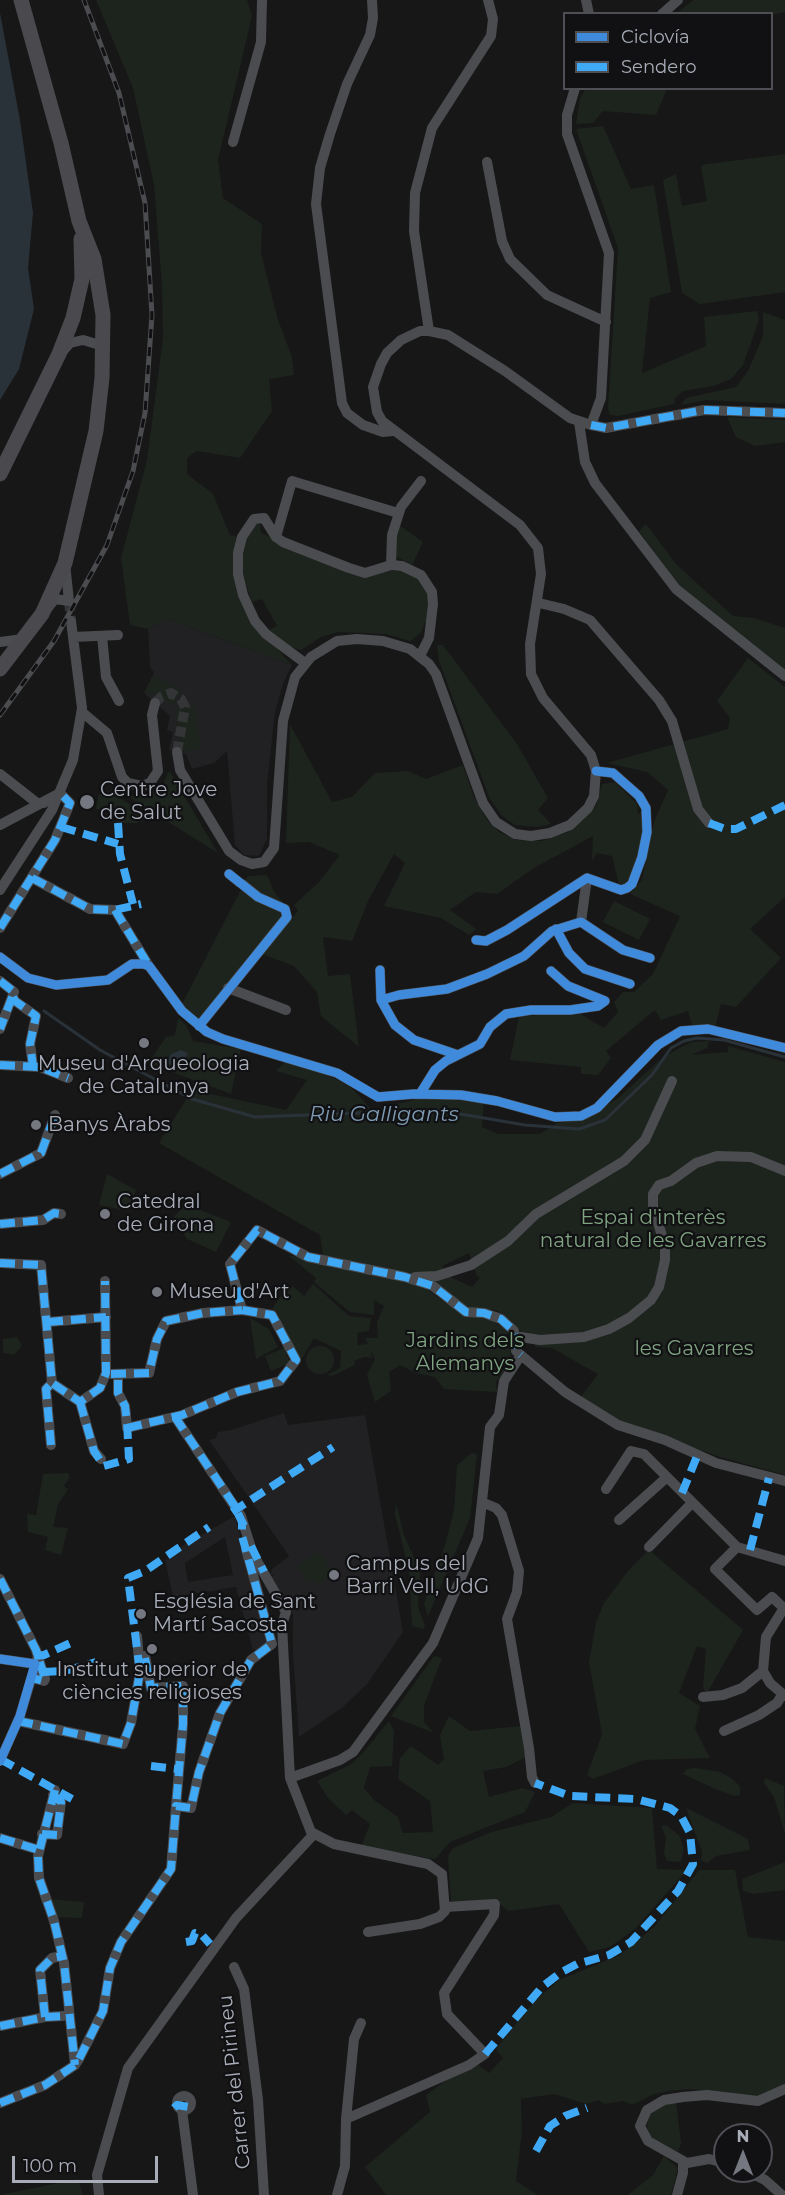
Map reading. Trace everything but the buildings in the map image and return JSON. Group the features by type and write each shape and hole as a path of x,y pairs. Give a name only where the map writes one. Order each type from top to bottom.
{"street":[{"path":"0,474 59,354 80,289 82,252 79,221 61,143 21,0"},
{"path":"233,142 261,42 262,0"},
{"path":"372,0 373,18 370,35 347,84 330,134 320,168 316,204 342,403 347,413 363,425 383,432 393,431"},
{"path":"429,331 414,231 415,193 432,128 491,36 493,19 488,0"},
{"path":"664,12 678,0"},
{"path":"574,90 569,107 567,134 609,253 601,398 591,425"},
{"path":"487,162 502,241 510,259 547,295 606,322"},
{"path":"42,614 65,562 98,419 103,315 94,259 79,221"},
{"path":"177,752 180,770 229,851 241,860 252,864 264,862 274,848 283,721 296,677 305,663 322,648 337,641 366,639 398,645 420,656 429,664 443,687 483,803 496,822 508,831 522,835 541,835 570,825 588,808 594,796 596,771 591,755 534,684 529,656 542,565 538,548 531,536 520,525 393,431 377,412 373,387 376,374 393,345 409,335 429,331 448,335 579,422 591,425 606,428 704,410 785,413"},
{"path":"59,354 70,343 83,340 103,346"},
{"path":"579,422 590,475 676,589 785,676"},
{"path":"276,537 292,481 398,513"},
{"path":"391,565 391,544 398,513 421,481"},
{"path":"305,663 266,634 255,621 243,595 238,574 238,553 242,537 254,519 264,518 276,537 349,568 365,573 391,565 412,569 421,575 432,592 429,638 420,656"},
{"path":"0,669 55,599 69,601 65,562"},
{"path":"538,603 564,609 590,620 663,706 672,721 698,809 709,823"},
{"path":"0,890 52,810 73,760 82,712 71,621"},
{"path":"73,637 118,635"},
{"path":"102,636 106,677 118,701"},
{"path":"0,642 23,639"},
{"path":"82,712 107,733 122,777 128,783 142,786 150,783 158,771 152,715 156,703"},
{"path":"586,878 621,890 627,888 632,884 648,832 646,808 639,796 613,773 596,771"},
{"path":"0,774 37,803 46,804 52,810"},
{"path":"0,825 37,803 60,793"},
{"path":"0,928 55,840 70,804 60,793"},
{"path":"199,1026 287,917 285,909 258,897 229,874"},
{"path":"32,878 90,909 115,910 149,966 182,1011 199,1026 223,1040 337,1073 378,1097 420,1094 488,1098 555,1117 582,1116 604,1102 666,1038 681,1031 708,1029 785,1048"},
{"path":"581,922 586,878"},
{"path":"476,940 486,941 507,930 586,878"},
{"path":"381,1000 399,995 447,989 487,974 524,956 556,929 581,922 623,950 650,958"},
{"path":"556,929 569,953 585,969 630,984"},
{"path":"0,957 28,978 47,984 103,981 132,964 149,966"},
{"path":"380,970 381,1000 395,1025 404,1034 434,1048 458,1055"},
{"path":"420,1094 435,1071 458,1055 480,1044 490,1027 506,1014 531,1010 570,1011 598,1006 604,1001 568,986 551,971"},
{"path":"0,981 14,992 0,1029"},
{"path":"228,988 286,1010"},
{"path":"13,997 15,1001 36,1016 30,1044 33,1066"},
{"path":"0,1065 33,1066 68,1078"},
{"path":"409,1278 437,1276 471,1265 508,1241 536,1214 624,1161 645,1140 672,1082"},
{"path":"0,1174 41,1154 55,1115"},
{"path":"514,1336 540,1340 592,1335 629,1318 651,1300 659,1287 665,1260 665,1245 653,1207 653,1194 659,1185 671,1181 696,1163 717,1156 751,1158 785,1171"},
{"path":"0,1224 43,1220 50,1215 61,1214"},
{"path":"242,1310 230,1264 257,1230 316,1258 409,1278 433,1286 466,1312 484,1313 501,1319 514,1331 516,1351 565,1392 618,1425 732,1468 785,1480"},
{"path":"0,1263 41,1265 52,1383 46,1389 51,1445"},
{"path":"80,1401 100,1388 106,1373 105,1281"},
{"path":"106,1373 118,1376 149,1373 157,1339 166,1321 203,1313 242,1310 272,1315 296,1360 280,1381 237,1392 175,1417 127,1428 125,1406 118,1393 118,1376"},
{"path":"48,1322 106,1317"},
{"path":"290,1778 340,1760 353,1752 433,1643 478,1538 484,1503 490,1427 499,1415 504,1381 521,1355"},
{"path":"52,1383 80,1401 94,1451 101,1459"},
{"path":"175,1417 234,1505 253,1554 286,1612 282,1625 290,1778 300,1808 314,1834 344,1847 434,1866 442,1874 445,1907 442,1914 431,1921 368,1932"},
{"path":"644,1454 653,1437"},
{"path":"606,1489 631,1451 644,1454 737,1547 785,1561"},
{"path":"619,1520 666,1478"},
{"path":"484,1503 496,1508 501,1515 519,1571 517,1592 507,1619 528,1738 532,1777 535,1783"},
{"path":"649,1547 693,1503"},
{"path":"176,1806 191,1808 199,1772 220,1713 250,1660 272,1644 242,1536 242,1522"},
{"path":"724,1731 759,1715 784,1696 763,1671 766,1637 785,1609 772,1597 757,1610 715,1569 737,1547"},
{"path":"0,1579 45,1678 44,1681 32,1678 18,1721 0,1761"},
{"path":"0,2103 45,2085 75,2065 103,2011 110,1968 121,1942 171,1869 183,1724 183,1686 151,1688 144,1650 137,1636 140,1672 131,1723 123,1744 18,1721"},
{"path":"0,1659 23,1662 36,1660"},
{"path":"703,1697 723,1695 742,1688 763,1671"},
{"path":"54,1793 41,1842 39,1878 54,1921 62,1956 69,1994 75,2065"},
{"path":"99,2195 98,2175 128,2068 236,1918 314,1834"},
{"path":"0,1838 41,1842"},
{"path":"345,2119 474,2062 485,2054 447,2014 444,2009 444,1993 494,1915 495,1904 445,1907"},
{"path":"45,2017 40,1970 52,1958 62,1956"},
{"name":"Carrer del Pirineu","path":"234,1967 244,1989 258,2100 264,2195"},
{"path":"0,2026 45,2017 63,2016"},
{"path":"337,2195 345,2166 345,2119 354,2038 361,2023"},
{"path":"713,2161 687,2163 683,2161 648,2141 641,2133 641,2120 653,2105 674,2098 707,2096 759,2102 785,2089"},
{"path":"182,2110 192,2195"},
{"path":"676,2195 683,2173 683,2161"},
{"path":"768,2183 782,2195"}],"shaded area":[{"path":"0,13 20,120 33,213 28,268 34,309 19,369 0,400"},
{"path":"167,619 292,665 284,681 275,712 267,784 267,839 259,856 244,855 235,845 227,751 214,763 192,769 186,754 169,750 173,732 167,730 170,716 144,693 154,672 150,667 148,629"},
{"path":"181,1050 188,1053 180,1069 167,1063 171,1054"},
{"name":"Campus del Barri Vell, UdG","path":"284,1413 288,1425 365,1415 403,1632 367,1684 343,1707 299,1737 293,1655 293,1614 271,1577 274,1575 270,1574 272,1569 289,1556 209,1440 216,1438 218,1432"},
{"path":"235,1516 268,1643 267,1647 253,1650 236,1587 173,1597 165,1560 172,1558 171,1554","holes":["225,1537 233,1575 188,1582 185,1563"]}],"green space":[{"path":"96,0 247,0 252,16 218,160 223,198 262,224 261,253 278,320 292,357 294,375 269,379 272,411 240,458 197,451 187,458 187,474 213,494 230,535 238,537 249,618 292,665 167,619 148,629 130,625 121,558 147,460 163,338 162,284 154,185 133,88"},
{"path":"693,0 785,0 785,12 773,15 773,12 678,12"},
{"path":"585,90 667,90 656,115 603,111 593,123 576,124 580,98"},
{"path":"603,126 631,189 654,185 671,292 650,298 642,373 706,346 704,317 757,311 759,320 743,365 731,379 713,386 683,391 675,398 674,404 618,416 610,415 608,409 618,248 576,129"},
{"path":"785,154 785,292 700,304 682,293 663,180 676,174 682,206 707,201 701,165"},
{"path":"763,312 785,320 785,404 707,400 681,405 686,398 736,387 748,371 763,336"},
{"path":"727,417 785,420 785,442 755,446 736,437"},
{"path":"256,523 260,524 261,533 349,571 403,571 420,579 429,594 427,622 421,633 410,641 386,634 338,632 321,637 301,650 284,645 268,630 277,626 262,599 252,602 242,572 243,545"},
{"path":"646,524 676,564 733,616 754,618 785,628 785,670 691,597 676,582 639,531"},
{"path":"399,525 423,542 412,565 395,556 393,549"},
{"path":"437,645 443,645 517,744 548,798 538,810 551,824 536,827 515,825 501,815 489,797 439,661"},
{"path":"748,658 785,687 785,897 750,929 781,958 736,1007 721,1004 715,1028 692,1025 688,1011 661,1020 655,1010 606,1051 611,1058 598,1075 581,1074 581,1067 510,1060 519,1016 579,1013 604,1028 618,1012 614,1002 623,992 634,992 653,974 680,916 630,894 642,880 654,822 668,790 647,772 607,763 728,729 730,718 717,701"},
{"path":"153,676 182,689 174,705 145,691"},
{"path":"195,705 201,749 182,752 175,708"},
{"path":"290,724 332,802 352,797 375,773 408,771 426,779 463,765 474,797 487,820 499,832 516,840 542,841 568,832 596,806 602,784 615,782 637,804 638,814 641,812 644,815 641,842 630,882 619,885 612,856 597,853 592,861 593,836 534,868 497,894 476,892 450,910 476,929 469,935 441,918 384,906 405,863 394,854 368,901 352,941 323,937 328,976 350,974 359,1047 321,1016 317,992 294,966 259,953 298,911 294,905 318,883 340,855 309,842 286,843"},
{"path":"168,772 218,853 127,796 142,796 153,792 163,785"},
{"path":"99,794 116,796 146,814 145,819 136,823 119,823 116,826 116,812 96,809"},
{"path":"267,875 275,893 290,910 198,1022 182,1004 248,876"},
{"path":"614,901 650,919 639,940 603,922"},
{"path":"178,1018 186,1025 193,1041 241,1049 231,1094 148,1063 166,1037 175,1035"},
{"name":"les Gavarres","path":"709,1041 707,1048 691,1055 728,1052 728,1046 785,1062 785,1475 717,1456 619,1422 579,1399 598,1374 552,1348 536,1347 509,1319 496,1310 468,1307 425,1288 462,1314 483,1316 506,1329 512,1362 496,1382 497,1392 444,1389 435,1377 416,1373 400,1365 389,1372 391,1391 375,1402 367,1375 375,1359 371,1351 372,1358 364,1357 354,1361 355,1365 332,1376 327,1375 340,1368 341,1351 314,1338 300,1362 272,1310 279,1298 293,1286 304,1296 313,1284 349,1316 371,1318 369,1331 357,1333 358,1345 368,1344 365,1338 378,1338 377,1322 384,1306 374,1300 374,1315 350,1312 314,1282 316,1278 288,1255 324,1263 320,1235 159,1143 192,1090 286,1110 307,1080 276,1071 288,1059 348,1084 372,1110 422,1098 484,1101 482,1127 498,1134 540,1134 557,1123 585,1117 605,1106 618,1098 661,1059 692,1042","holes":["469,1253 477,1276 480,1278 472,1287 452,1278 442,1266"]},
{"path":"107,1174 136,1190 128,1211 99,1205"},
{"path":"185,1204 231,1222 216,1252 187,1239 174,1217"},
{"path":"250,1318 269,1329 278,1347 256,1359"},
{"path":"17,1337 22,1346 14,1355 3,1353 3,1339"},
{"path":"320,1346 330,1350 334,1360 330,1370 320,1374 310,1370 306,1360 310,1350"},
{"path":"284,1348 290,1363 271,1371 265,1356"},
{"path":"472,1453 477,1454 470,1518 428,1616 424,1604 445,1545 454,1510 457,1465"},
{"path":"68,1473 70,1477 64,1486 68,1489 58,1505 53,1527 68,1528 61,1555 45,1550 48,1537 28,1532 27,1514 36,1515 43,1474"},
{"path":"396,1503 404,1535 420,1571 418,1607 425,1626 423,1629 412,1626 409,1571 395,1514"},
{"path":"649,1550 743,1630 707,1693 703,1688 706,1649 697,1646 679,1693 700,1706 695,1729 710,1758 644,1760 593,1779 587,1775 602,1734 589,1662 596,1622 604,1603 628,1571"},
{"path":"319,1551 334,1574 317,1585 314,1580 308,1583 297,1566"},
{"path":"434,1656 442,1658 424,1706 424,1722 434,1733 391,1716"},
{"path":"449,1716 470,1731 521,1726 526,1757 506,1767 483,1771 489,1797 522,1788 535,1792 525,1812 450,1842 435,1859 361,1847 370,1824 352,1810 346,1815 328,1798 317,1781 350,1765 389,1721 394,1731 392,1766 370,1767 364,1788 374,1800 398,1817 403,1833 433,1832 430,1801 398,1779 400,1758 411,1746 438,1765 444,1759 440,1735"},
{"path":"696,1768 720,1772 731,1778 740,1786 740,1795 734,1796 683,1774 687,1769"},
{"path":"765,1778 784,1786 785,1834 774,1797 764,1783"},
{"path":"573,1803 652,1808 657,1869 687,1870 636,1928 610,1947 589,1952 559,1904 508,1911 497,1901 451,1901 448,1856 453,1848 492,1832 551,1817"},
{"path":"686,1808 748,1839 750,1850 716,1856 707,1863 701,1860 702,1852"},
{"path":"666,1825 679,1835 684,1848 681,1862 667,1861 664,1854 666,1837 661,1826"},
{"path":"785,1862 785,1890 753,1894 743,1891 742,1879"},
{"path":"699,1870 735,1870 748,1937 785,1941 785,2084 758,2096 688,2089 669,2091 654,2094 632,2105 623,2101 604,2104 599,2100 586,2104 554,2094 521,2099 522,2131 516,2181 538,2195 386,2195 365,2167 430,2112 426,2095 462,2069 478,2065 489,2073 503,2058 496,2050 498,2046 534,2002 559,1980 620,1955 654,1927"},
{"path":"48,1899 84,1902 82,1918 55,1917"},
{"path":"676,2102 681,2143 678,2152 654,2139 649,2134 647,2125 650,2114 660,2106"},
{"path":"664,2156 678,2168 671,2195 628,2195 653,2175"},
{"path":"78,2179 83,2195 0,2195"}],"waterway":[{"name":"Riu Galligants","path":"44,1011 100,1050 192,1099 255,1117 437,1110 525,1125 579,1129 605,1120 652,1075 671,1048 684,1041 697,1038 724,1040 785,1057"}],"tunnel":[{"path":"69,601 71,621"},
{"path":"155,703 161,697 171,693 181,699 185,707 177,752"}],"railway":[{"path":"0,715 54,641 107,545 133,471 145,413 152,315 145,203 119,93 84,0"}],"marked path":[{"path":"591,425 606,428 704,410 785,413"},
{"path":"0,928 55,840 70,803 60,793"},
{"path":"709,823 725,829 736,829 785,805"},
{"path":"118,823 120,854 133,904"},
{"path":"61,827 118,844"},
{"path":"32,878 90,909 115,910 141,904"},
{"path":"115,910 149,966"},
{"path":"0,981 14,992 0,1029"},
{"path":"13,997 15,1001 36,1016 30,1044 33,1066"},
{"path":"0,1065 40,1067 68,1078"},
{"path":"0,1174 41,1153 55,1115"},
{"path":"0,1224 43,1220 54,1213 61,1214"},
{"path":"127,1428 182,1415 237,1392 280,1381 296,1360 272,1315 242,1310 230,1264 257,1230 308,1257 405,1277 433,1286 466,1312 484,1313 501,1319 514,1331 516,1351 521,1355"},
{"path":"0,1263 41,1265 52,1383 80,1402 100,1388 106,1373 105,1281"},
{"path":"111,1374 149,1373 157,1339 166,1321 203,1313 242,1310"},
{"path":"48,1322 106,1317"},
{"path":"80,1402 94,1451 104,1466 129,1459 125,1406 118,1393 118,1376"},
{"path":"51,1445 46,1389 52,1383"},
{"path":"175,1417 234,1505 244,1526"},
{"path":"232,1512 333,1447"},
{"path":"682,1493 698,1454"},
{"path":"750,1550 769,1478"},
{"path":"0,2103 45,2085 75,2065 79,2059 103,2011 110,1968 121,1942 171,1869 176,1806 191,1808 199,1772 220,1713 251,1660 272,1644 242,1536 242,1522"},
{"path":"18,1721 123,1744 131,1723 140,1672 128,1578 145,1571 209,1527"},
{"path":"251,1546 264,1572"},
{"path":"0,1579 36,1650 45,1679 44,1681 32,1678"},
{"path":"34,1656 44,1655 75,1641"},
{"path":"145,1658 151,1688 183,1686 183,1724 176,1806"},
{"path":"43,1672 65,1671 96,1662"},
{"path":"0,1759 72,1799"},
{"path":"151,1766 177,1769"},
{"path":"485,2054 542,1987 560,1973 577,1964 609,1955 631,1942 678,1891 693,1864 690,1833 681,1816 670,1808 636,1799 570,1796 535,1783"},
{"path":"55,1790 38,1856 39,1878 54,1921 64,1963 75,2065"},
{"path":"42,1834 57,1835 61,1802 53,1795"},
{"path":"0,1838 39,1850"},
{"path":"186,1942 192,1941 195,1933 202,1935 210,1944"},
{"path":"45,2017 40,1970 52,1958 62,1956"},
{"path":"0,2026 45,2017 63,2016"},
{"path":"174,2108 177,2105 195,2108"},
{"path":"536,2151 550,2126 565,2116 587,2108"}],"cycle path":[{"path":"587,878 621,890 627,888 632,884 642,857 647,832 646,808 639,796 613,773 596,771"},
{"path":"199,1026 287,917 285,909 258,897 229,874"},
{"path":"476,940 486,941 507,930 587,878"},
{"path":"581,922 623,950 650,958"},
{"path":"381,1000 399,995 447,989 487,974 524,956 552,931 581,922"},
{"path":"556,929 569,953 585,969 630,984"},
{"path":"0,957 28,978 56,985 108,980 132,964 144,964 149,966 182,1011 207,1032 223,1039 337,1073 378,1097 414,1094 461,1095 497,1101 555,1117 581,1116 597,1108 658,1045 681,1031 708,1029 785,1048"},
{"path":"380,970 381,1000 395,1025 414,1040 458,1055"},
{"path":"420,1094 435,1070 446,1061 480,1044 490,1027 506,1014 531,1010 570,1010 598,1006 605,1001 568,986 551,971"},
{"path":"0,1659 35,1664 20,1716 0,1761"}],"place":[{"name":"Centre Jove de Salut","path":"87,802"},
{"name":"Museu d'Arqueologia de Catalunya","path":"144,1043"},
{"name":"Banys Àrabs","path":"36,1125"},
{"name":"Catedral de Girona","path":"105,1214"},
{"name":"Museu d'Art","path":"157,1292"},
{"name":"Campus del Barri Vell, UdG","path":"334,1575"},
{"name":"Església de Sant Martí Sacosta","path":"141,1614"},
{"name":"Institut superior de ciències religioses","path":"152,1649"}],"park label":[{"name":"Espai d'interès natural de les Gavarres","path":"653,1230"},
{"name":"Jardins dels Alemanys","path":"465,1352"}]}
